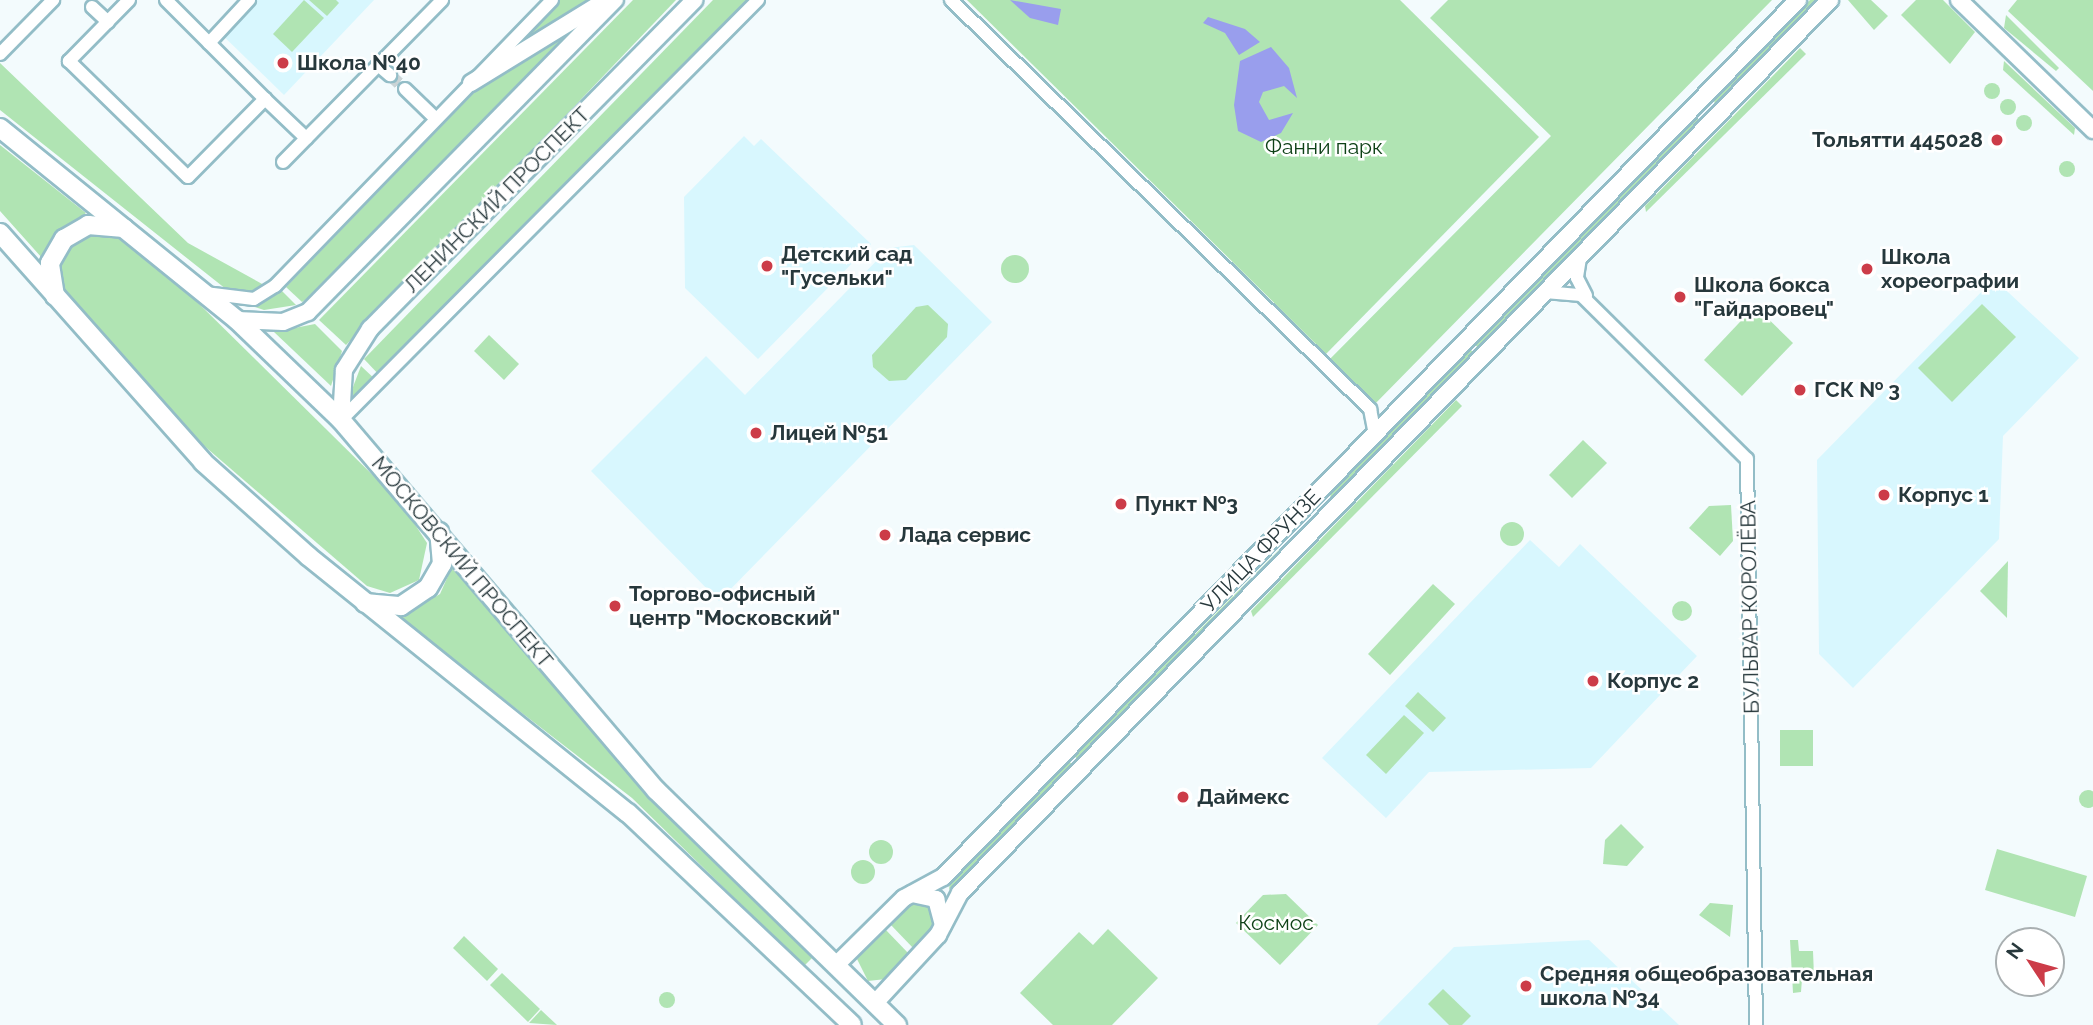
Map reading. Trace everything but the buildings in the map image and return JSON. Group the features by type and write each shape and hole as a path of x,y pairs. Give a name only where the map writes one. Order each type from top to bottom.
{"main road":[{"path":"471,83 607,0"},
{"path":"237,320 282,322 308,312 615,0"},
{"name":"ЛЕНИНСКИЙ ПРОСПЕКТ","path":"341,420 344,369 370,329 694,0"},
{"name":"УЛИЦА ФРУНЗЕ","path":"813,988 912,894 943,877 1798,0"},
{"name":"УЛИЦА ФРУНЗЕ","path":"852,1025 875,1003 943,925 960,893 1830,0"},
{"path":"1959,0 2093,130"},
{"path":"1699,102 1715,118"},
{"name":"МОСКОВСКИЙ ПРОСПЕКТ","path":"0,128 237,320 341,420 439,531 656,790 897,1025"},
{"path":"59,306 50,263 64,239 88,225 127,229"},
{"path":"0,233 59,306 203,462 365,603 628,813 852,1025"},
{"path":"1324,486 1325,502 1340,503"},
{"path":"1286,525 1300,527 1303,541"},
{"path":"365,603 401,606 428,588 442,564 439,531"},
{"path":"943,877 944,894 960,893"},
{"path":"912,894 936,899 943,925"}],"street":[{"path":"0,54 53,0"},
{"path":"129,0 69,61 188,177 265,99"},
{"path":"166,0 306,138"},
{"path":"209,43 249,0"},
{"path":"284,162 442,0"},
{"path":"205,293 254,299 275,286 551,0"},
{"path":"341,420 758,0"},
{"path":"951,0 1370,409 1393,415"},
{"path":"92,7 108,22"},
{"path":"378,65 390,75"},
{"path":"405,89 436,119"},
{"path":"1581,256 1577,278 1592,305"},
{"name":"БУЛЬВАР КОРОЛЁВА","path":"1545,292 1573,290 1592,305 1747,459 1756,1025"},
{"path":"1370,409 1375,434"}],"shaded area":[{"name":"Школа №40","path":"242,0 374,0 284,95 215,28"},
{"name":"Детский сад \"Гусельки\"","path":"744,136 754,146 761,139 871,244 758,359 685,288 684,197"},
{"name":"Лицей №51","path":"914,245 992,322 719,601 591,471 706,356 745,395 889,248"},
{"path":"1994,279 2079,358 2003,436 1999,539 1853,688 1819,654 1817,460"},
{"path":"1530,540 1559,567 1580,544 1697,656 1591,768 1429,772 1386,818 1322,758"},
{"name":"Средняя общеобразовательная школа №34","path":"1589,940 1679,1025 1377,1025 1454,947"}],"green space":[{"path":"304,0 324,18 292,52 273,34"},
{"path":"309,0 336,0 339,3 327,16"},
{"path":"559,0 591,0 511,51"},
{"path":"633,0 676,0 346,345 319,320"},
{"path":"713,0 749,0 382,378 364,359"},
{"name":"Фанни парк","path":"967,0 1400,0 1539,137 1326,354"},
{"path":"1448,0 1772,0 1370,409 1324,365 1551,136 1430,18"},
{"path":"1810,0 1816,0 1798,24 1715,107 1714,99"},
{"path":"1848,0 1871,0 1888,16 1874,30"},
{"path":"1916,0 1943,0 1975,32 1950,64 1901,15"},
{"path":"2017,0 2093,0 2093,91 2008,11"},
{"path":"2006,15 2059,68 2056,71 2004,28"},
{"path":"584,17 319,290 302,302 286,287 488,78"},
{"path":"1800,48 1806,54 1646,212 1645,206"},
{"path":"2004,61 2075,128 2074,135 2003,70"},
{"path":"0,63 188,243 264,285 236,297 0,110"},
{"path":"1992,83 1998,85 1998,97 1992,99 1986,97 1984,91 1986,85"},
{"path":"2008,99 2014,101 2014,113 2008,115 2002,113 2000,107 2002,101"},
{"path":"2024,115 2030,117 2030,129 2024,131 2018,129 2016,123 2018,117"},
{"path":"1695,118 1703,120 1481,350 1474,344"},
{"path":"0,145 86,213 55,237 42,258 0,211"},
{"path":"2067,161 2073,163 2073,175 2067,177 2061,175 2059,169 2061,163"},
{"path":"88,232 118,238 189,294 401,503 427,543 419,580 390,593 367,586 202,444 65,290 59,262 65,248"},
{"path":"1015,255 1025,259 1029,269 1025,279 1015,283 1005,279 1001,269 1005,259"},
{"path":"282,291 296,305 264,310 242,303"},
{"path":"1982,304 2016,337 1952,402 1918,368"},
{"path":"928,305 948,324 947,337 906,380 889,381 873,367 872,355 916,307"},
{"path":"1755,306 1793,343 1742,396 1704,360"},
{"path":"315,324 342,351 331,386 274,332"},
{"path":"489,335 519,364 504,380 474,351"},
{"path":"1470,349 1476,355 1330,499 1331,492"},
{"path":"361,366 378,382 353,402 353,387"},
{"path":"1456,400 1462,406 1253,617 1251,611"},
{"path":"1583,440 1607,463 1572,498 1549,475"},
{"path":"1731,505 1733,541 1720,556 1689,528 1709,506"},
{"path":"1512,522 1520,526 1524,534 1520,542 1512,546 1504,542 1500,534 1504,526"},
{"path":"1295,534 1297,538 1080,761 1074,756"},
{"path":"2008,561 2007,618 1980,591"},
{"path":"452,567 642,789 813,957 804,966 632,798 399,618 440,594"},
{"path":"1433,584 1455,604 1390,675 1368,654"},
{"path":"1682,601 1689,604 1692,611 1689,618 1682,621 1675,618 1672,611 1675,604"},
{"path":"1418,692 1446,718 1433,732 1405,706"},
{"path":"1404,715 1424,733 1386,774 1366,755"},
{"path":"1780,730 1813,730 1813,766 1780,766"},
{"path":"1069,761 1074,767 949,890 950,881"},
{"path":"2088,790 2094,793 2097,799 2094,805 2088,808 2082,805 2079,799 2082,793"},
{"path":"1621,824 1644,847 1627,866 1603,864 1605,840"},
{"path":"881,840 889,844 893,852 889,860 881,864 873,860 869,852 873,844"},
{"path":"1997,849 2087,876 2075,917 1985,890"},
{"path":"863,860 872,863 875,872 872,881 863,884 854,881 851,872 854,863"},
{"name":"Космос","path":"1286,894 1318,925 1280,965 1236,923 1263,895"},
{"path":"916,901 932,907 937,925 915,950 889,923"},
{"path":"1710,903 1733,905 1730,937 1699,915"},
{"path":"884,928 910,955 886,979 868,981 857,959"},
{"path":"1108,929 1158,978 1112,1025 1053,1025 1020,993 1079,932 1093,945"},
{"path":"464,936 498,969 487,981 453,948"},
{"path":"1790,940 1798,940 1799,951 1813,951 1814,976 1802,979 1801,992 1793,993"},
{"path":"502,973 540,1009 528,1022 490,985"},
{"path":"1443,989 1471,1016 1462,1025 1449,1025 1428,1004"},
{"path":"664,992 670,992 675,1000 673,1006 664,1008 659,1003 659,997"},
{"path":"541,1010 557,1025 529,1023"}],"water":[{"path":"1010,0 1061,9 1058,25 1030,18"},
{"path":"1208,17 1245,29 1260,42 1239,55 1225,33 1203,23"},
{"path":"1271,47 1289,68 1297,98 1284,86 1263,92 1259,102 1269,120 1293,113 1281,133 1261,142 1238,131 1234,105 1240,61"}],"tunnel":[{"path":"390,75 405,89"}],"place":[{"name":"Школа №40","path":"283,63"},
{"name":"Тольятти 445028","path":"1997,140"},
{"name":"Детский сад \"Гусельки\"","path":"767,266"},
{"name":"Школа хореографии","path":"1867,269"},
{"name":"Школа бокса \"Гайдаровец\"","path":"1680,297"},
{"name":"ГСК № 3","path":"1800,390"},
{"name":"Лицей №51","path":"756,433"},
{"name":"Корпус 1","path":"1884,495"},
{"name":"Пункт №3","path":"1121,504"},
{"name":"Лада сервис","path":"885,535"},
{"name":"Торгово-офисный центр \"Московский\"","path":"615,606"},
{"name":"Корпус 2","path":"1593,681"},
{"name":"Даймекс","path":"1183,797"},
{"name":"Средняя общеобразовательная школа №34","path":"1526,986"}]}
